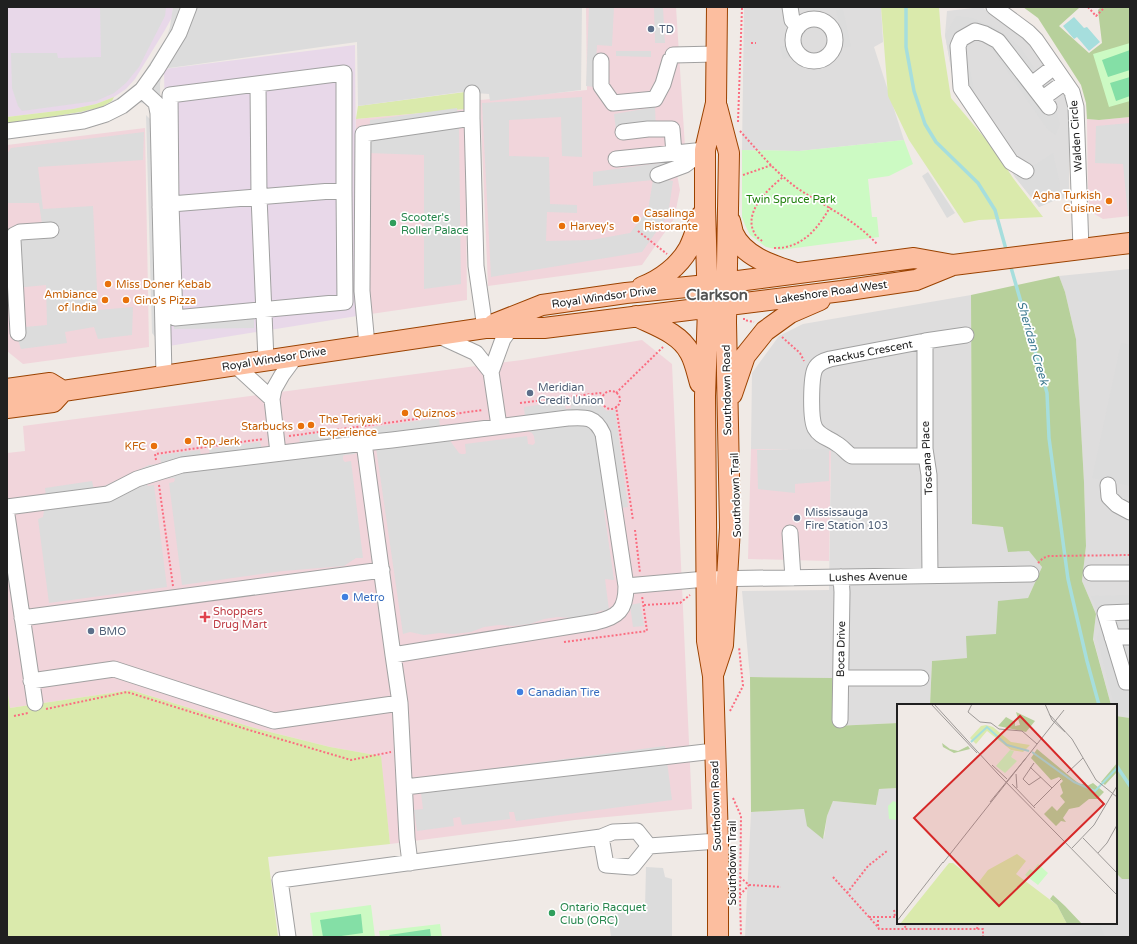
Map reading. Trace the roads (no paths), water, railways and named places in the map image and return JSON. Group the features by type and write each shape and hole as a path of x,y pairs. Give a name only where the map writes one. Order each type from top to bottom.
{"main road":[{"name":"Southdown Road","path":"713,676 723,645 730,528 727,405 717,307 707,285 705,207 705,150 716,103 717,8"},
{"name":"Southdown Road","path":"716,103 729,153 727,282 717,307 705,396 707,640 713,676 714,751 718,841 718,937"},
{"path":"626,293 666,276 689,248 705,207"},
{"path":"728,214 734,234 742,245 754,256 773,266 796,273"},
{"name":"Lakeshore Road West","path":"717,307 916,280 953,265 1130,243"},
{"name":"Lakeshore Road West","path":"727,282 914,258 953,265"},
{"name":"Royal Windsor Drive","path":"485,328 542,305 626,293 727,282"},
{"path":"727,405 745,356 765,331 790,313 842,290"},
{"name":"Royal Windsor Drive","path":"7,408 53,402 63,391 485,328 544,328 717,307"},
{"path":"636,316 673,335 682,342 690,353 705,396"},
{"path":"7,389 50,383 63,391"}],"street":[{"path":"7,131 83,120 106,114 122,106 142,90 169,51 179,33 189,7"},
{"path":"790,7 792,20 798,27"},
{"name":"Walden Circle","path":"994,7 1031,35 1072,92 1076,104 1081,249"},
{"path":"1026,170 1011,162 961,88 958,46 961,39 975,31 985,34 998,41 1046,103 1065,82"},
{"path":"601,61 601,86 613,103 655,98 662,84 671,57 716,54"},
{"path":"1032,84 1054,67"},
{"path":"142,90 156,103 158,113 166,206 175,318 345,302 344,73 170,95 166,206 164,376"},
{"path":"258,84 259,197 266,360"},
{"path":"472,92 476,266 485,328"},
{"path":"367,345 362,291 363,134 472,118"},
{"path":"623,132 648,129 672,129 674,153"},
{"path":"616,159 705,150"},
{"path":"658,175 685,165 705,150"},
{"path":"166,206 344,190"},
{"path":"18,332 13,240 14,235 20,232 51,230"},
{"path":"490,372 503,339 511,328"},
{"path":"436,335 476,353 490,372 498,426"},
{"name":"Rackus Crescent","path":"926,456 852,456 837,443 821,435 816,430 812,422 813,374 816,367 822,361 924,341 966,335"},
{"name":"Toscana Place","path":"924,341 926,456 929,475 930,575"},
{"path":"278,454 272,399 279,381 296,356"},
{"path":"235,365 272,399"},
{"path":"7,507 108,494 137,479 182,465 498,426 582,417 592,419 600,426 603,434 626,586 624,606 619,613 610,618 591,623 393,655"},
{"path":"364,443 400,703 410,863"},
{"path":"1108,485 1109,496 1117,505 1130,512"},
{"path":"7,515 36,708"},
{"path":"790,533 793,578"},
{"path":"22,618 382,570"},
{"path":"1091,573 1130,573"},
{"name":"Lushes Avenue","path":"626,586 706,579 1031,574"},
{"name":"Boca Drive","path":"840,720 841,578"},
{"path":"1129,686 1124,657 1112,637 1105,613 1130,612"},
{"path":"1112,637 1130,637"},
{"path":"31,681 114,669 274,721 400,703"},
{"path":"841,678 921,678"},
{"path":"405,787 714,751"},
{"path":"288,937 280,880 601,837 613,832 638,831 649,846"},
{"path":"601,837 606,865 632,867 649,846 718,841"}],"water":[{"path":"1074,17 1084,28 1087,27 1100,42 1089,51 1077,37 1074,39 1063,26"}],"waterway":[{"name":"Sheridan Creek","path":"906,7 906,47 914,91 925,124 936,142 978,183 995,210 1007,253"},
{"name":"Sheridan Creek","path":"1010,264 1047,393 1049,438 1068,579 1099,704"},
{"name":"Sheridan Creek","path":"1117,766 1130,786"}],"place":[{"name":"TD","path":"651,29"},
{"name":"Agha Turkish Cuisine","path":"1109,201"},
{"name":"Casalinga Ristorante","path":"636,219"},
{"name":"Scooter's Roller Palace","path":"393,223"},
{"name":"Harvey's","path":"562,226"},
{"name":"Miss Doner Kebab","path":"108,284"},
{"name":"Ambiance of India","path":"105,300"},
{"name":"Gino's Pizza","path":"126,300"},
{"name":"Meridian Credit Union","path":"530,393"},
{"name":"Quiznos","path":"405,413"},
{"name":"The Teriyaki Experience","path":"311,425"},
{"name":"Starbucks","path":"301,426"},
{"name":"Top Jerk","path":"188,441"},
{"name":"KFC","path":"154,446"},
{"name":"Mississauga Fire Station 103","path":"797,518"},
{"name":"Metro","path":"345,597"},
{"name":"Shoppers Drug Mart","path":"205,617"},
{"name":"BMO","path":"91,631"},
{"name":"Canadian Tire","path":"520,692"},
{"name":"Ontario Racquet Club (ORC)","path":"552,913"}],"district":[{"name":"Clarkson","path":"717,295"}],"park label":[{"name":"Twin Spruce Park","path":"791,199"}]}
